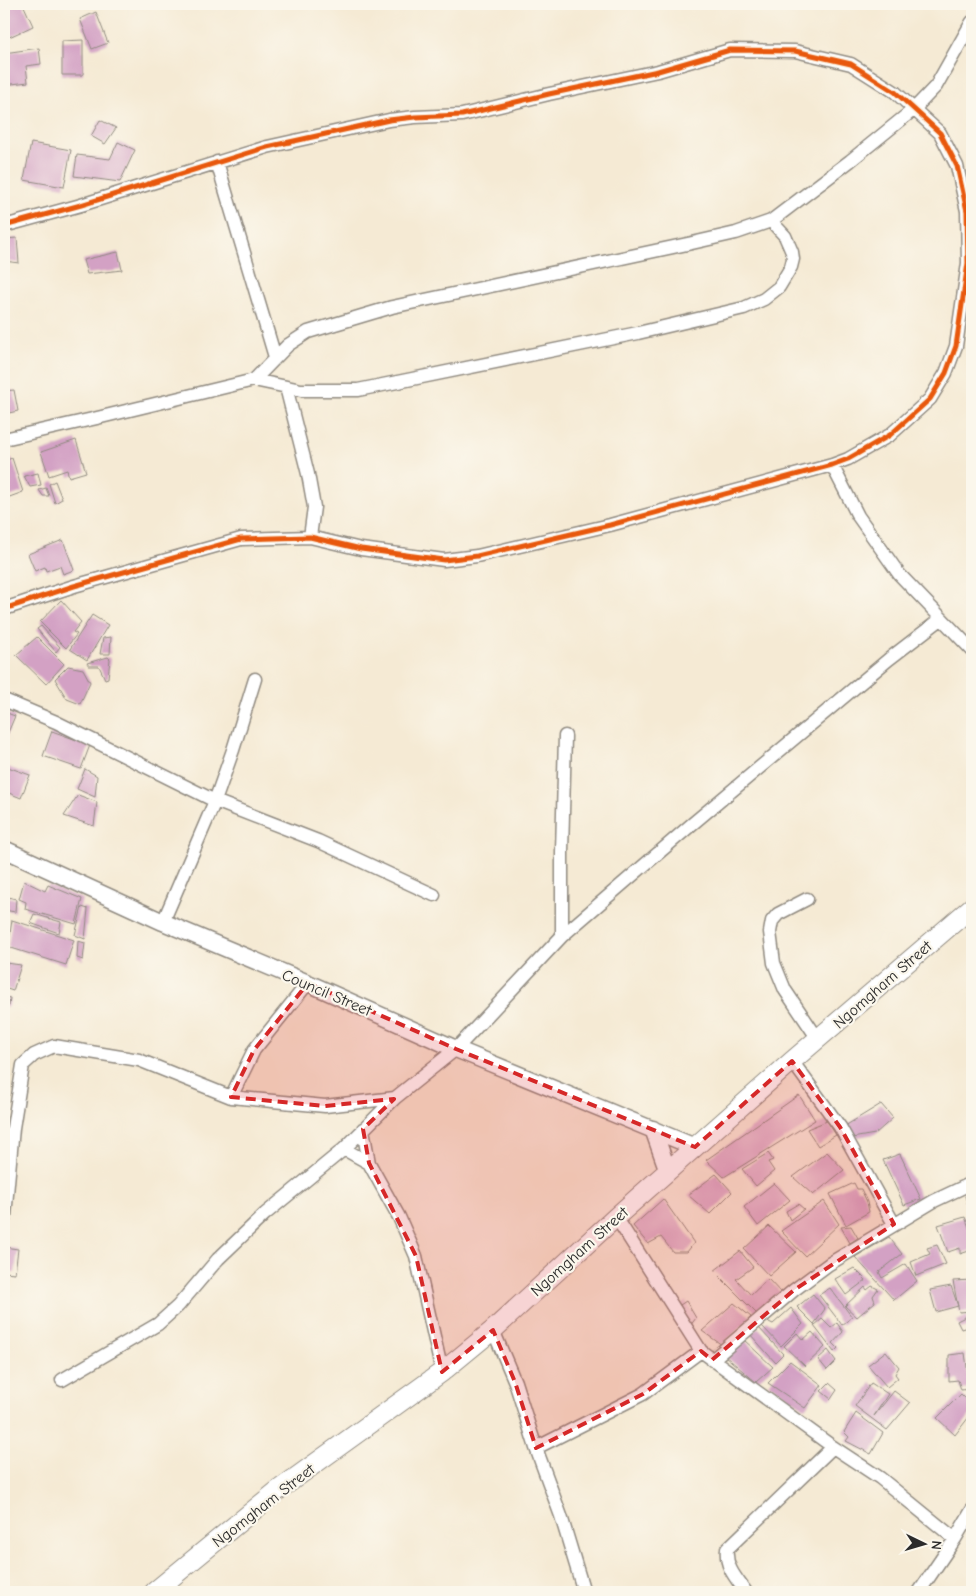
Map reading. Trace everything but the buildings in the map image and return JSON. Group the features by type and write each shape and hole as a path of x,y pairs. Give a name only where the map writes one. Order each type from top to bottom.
{"main road":[{"name":"Ngomgham Street","path":"154,1592 174,1586 278,1491 442,1372 493,1330 616,1217 792,1061 972,907"}],"street":[{"path":"254,380 288,345 308,332 392,307 736,233 771,220 850,161 913,110 936,86 972,22"},
{"path":"4,226 81,205 268,147 389,120 462,115 549,94 658,72 730,50 794,51 851,64 895,92 940,133 957,166 967,211 968,263 967,316 946,372 930,399 890,435 832,466 610,525 478,556 444,560 361,549 310,537 241,539 74,586 4,609"},
{"path":"217,162 276,357"},
{"path":"4,439 254,380 301,390 358,390 638,333 744,308 764,299 779,287 791,267 792,252 785,236 771,220"},
{"path":"286,388 308,474 314,507 310,537"},
{"path":"832,466 858,516 888,560 899,574 972,650"},
{"path":"62,1380 158,1324 178,1306 218,1259 265,1214 344,1149 395,1098 456,1049 562,936 843,697 941,619"},
{"path":"163,922 215,801 255,680"},
{"path":"4,700 56,722 215,801 318,841 434,894"},
{"path":"562,936 565,736"},
{"name":"Council Street","path":"4,849 163,922 308,983 456,1049 695,1147"},
{"path":"807,899 778,914 772,921 770,932 774,963 785,990 818,1039"},
{"path":"231,1097 254,1050 308,983"},
{"path":"4,1219 13,1128 23,1065 34,1055 54,1046 139,1060 231,1097 326,1106 395,1098"},
{"path":"792,1061 840,1127 894,1224"},
{"path":"653,1129 668,1171"},
{"path":"363,1130 369,1163 399,1217 416,1256 442,1372"},
{"path":"344,1149 369,1163"},
{"path":"712,1360 794,1290 829,1264 934,1201 972,1183"},
{"path":"616,1217 701,1351 833,1447 880,1478 955,1539"},
{"path":"493,1330 515,1382 536,1448 561,1516 584,1592"},
{"path":"536,1448 643,1394 701,1351"},
{"path":"746,1592 728,1566 726,1559 727,1549 833,1447"},
{"path":"919,1592 972,1510"}],"highlighted area":[{"path":"308,983 456,1049 695,1147 792,1061 840,1127 894,1224 794,1290 712,1360 701,1351 643,1394 536,1448 515,1382 493,1330 442,1372 416,1256 369,1163 363,1129 394,1099 325,1106 231,1097 254,1050"}],"cycle path":[{"path":"4,226 81,205 267,147 389,120 462,115 658,71 730,50 795,51 851,64 895,92 940,133 957,166 967,211 968,263 956,346 946,373 930,399 890,435 848,459 832,465 610,525 477,556 444,560 361,549 310,537 241,539 74,586 4,609"}]}
